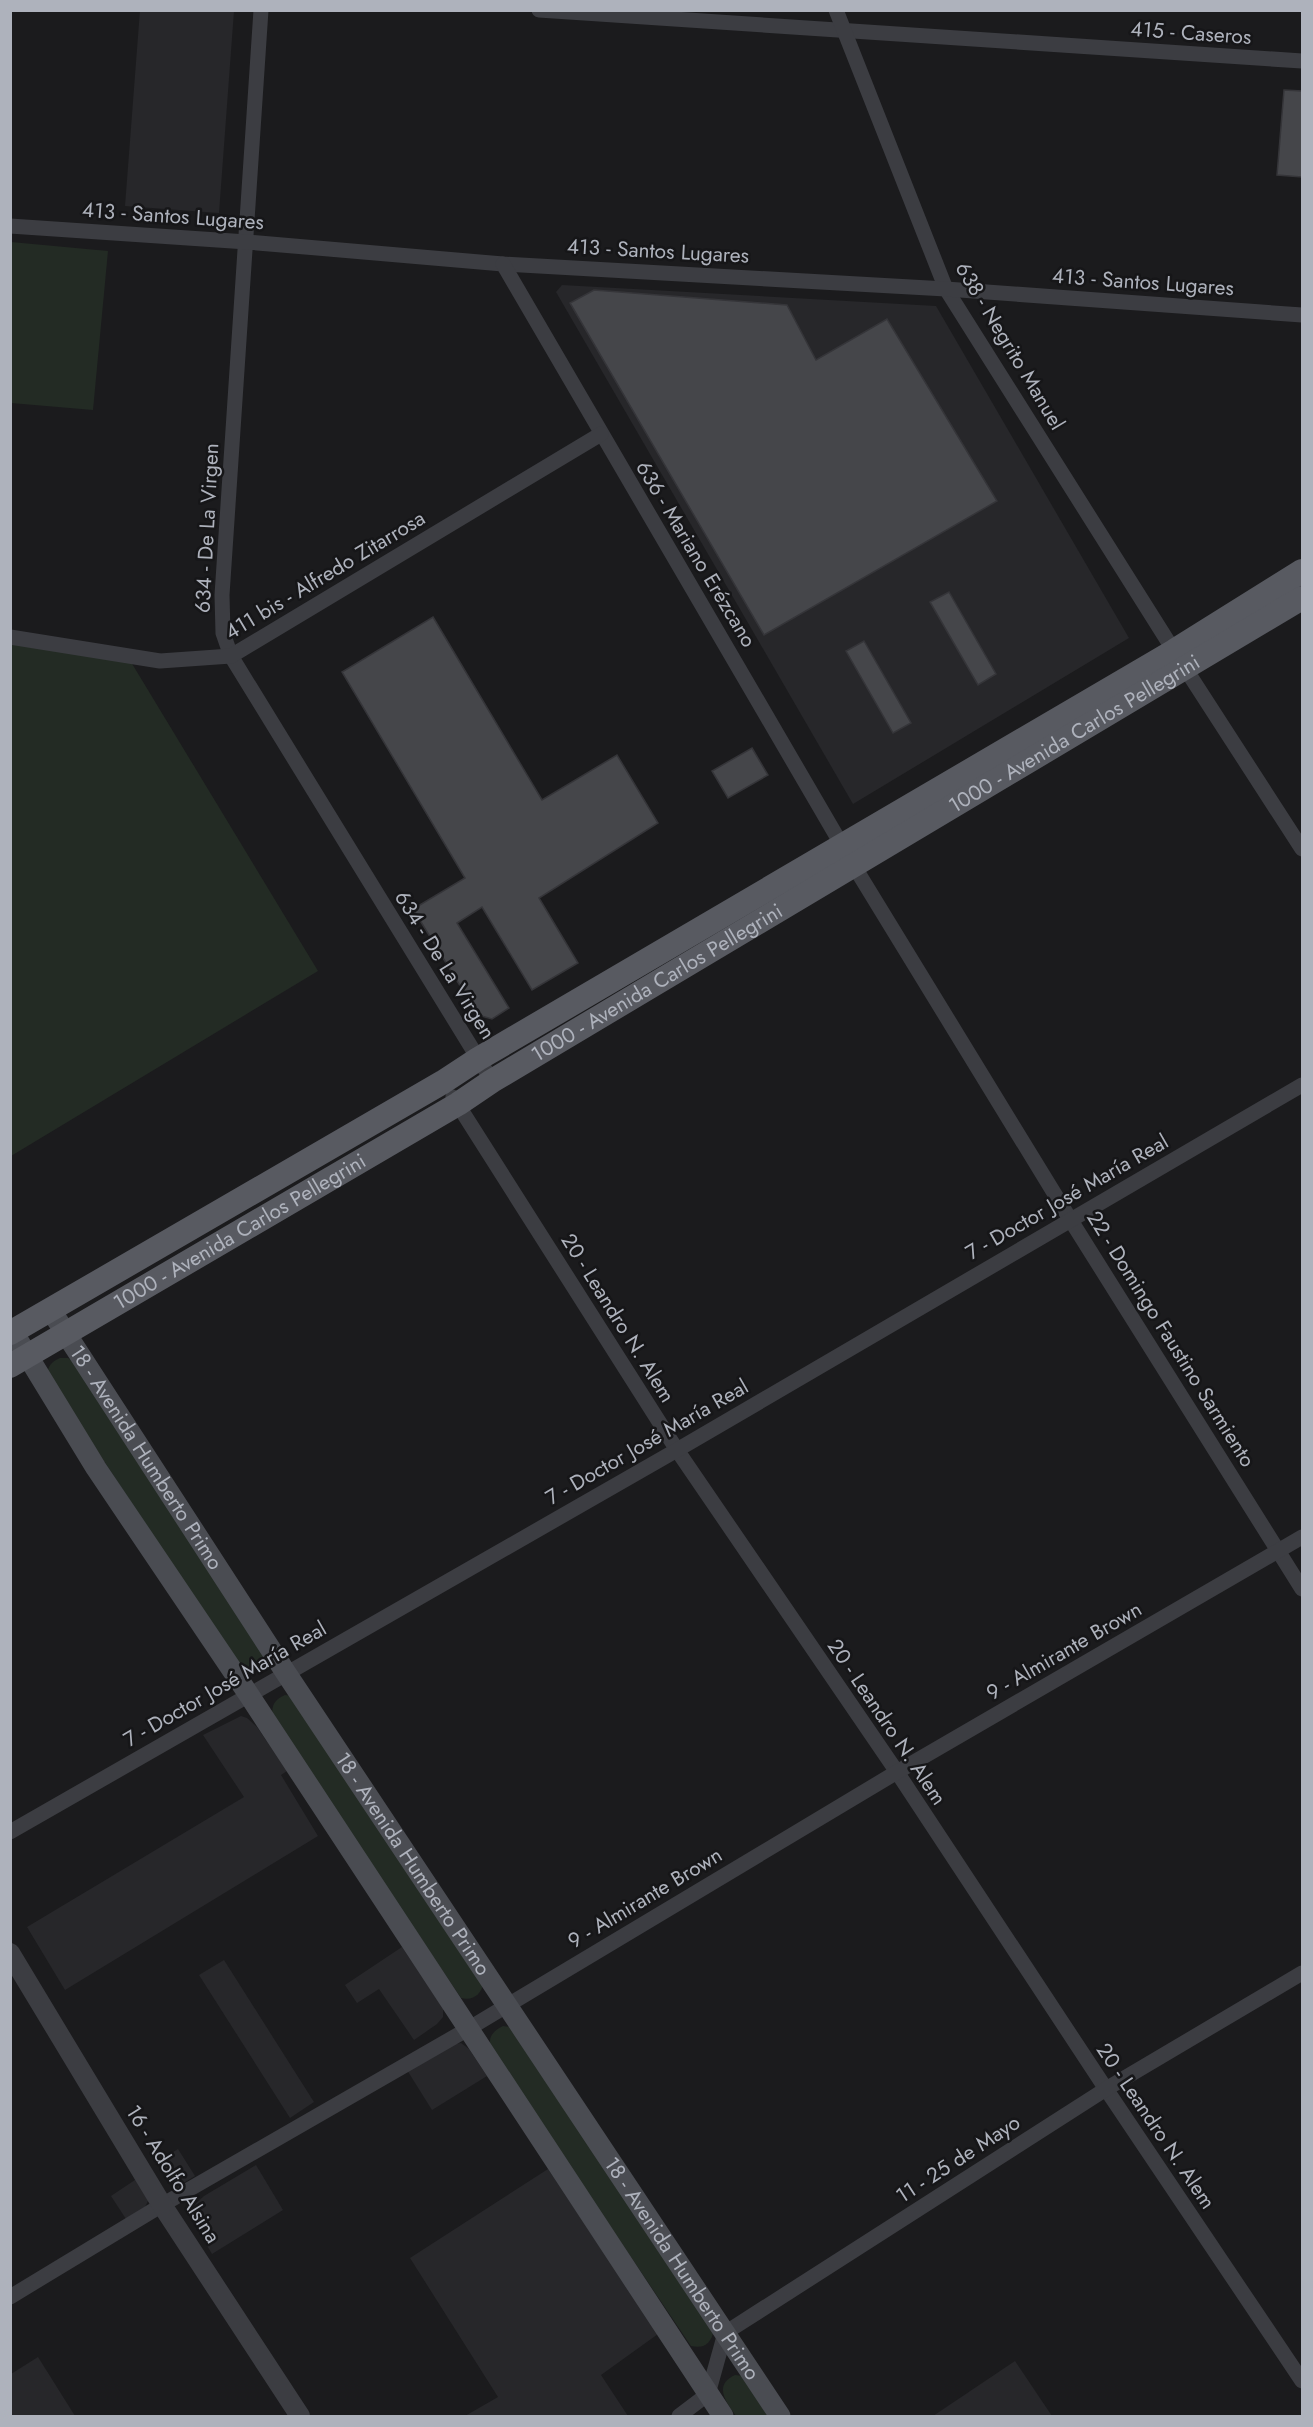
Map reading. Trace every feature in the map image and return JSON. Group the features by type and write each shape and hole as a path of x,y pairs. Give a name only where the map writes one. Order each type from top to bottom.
{"main road":[{"name":"1000 - Avenida Carlos Pellegrini","path":"1180,660 1302,571"},
{"name":"1000 - Avenida Carlos Pellegrini","path":"12,1333 443,1082 478,1059 848,855 1180,660 1302,598"},
{"name":"1000 - Avenida Carlos Pellegrini","path":"19,1361 458,1104 848,855"},
{"name":"18 - Avenida Humberto Primo","path":"50,1309 286,1673 780,2416"},
{"path":"12,1333 19,1361 96,1468 249,1695 723,2416"}],"street":[{"name":"634 - De La Virgen","path":"261,10 222,596 223,633 231,656 492,1081"},
{"name":"415 - Caseros","path":"539,10 1302,61"},
{"name":"638 - Negrito Manuel","path":"836,10 946,289 1302,849"},
{"name":"413 - Santos Lugares","path":"10,226 247,242 503,264 946,289 1302,315"},
{"name":"636 - Mariano Erézcano","path":"503,264 848,855"},
{"name":"411 bis - Alfredo Zitarrosa","path":"10,637 160,661 231,656 601,434"},
{"name":"22 - Domingo Faustino Sarmiento","path":"848,855 1070,1219 1302,1589"},
{"name":"20 - Leandro N. Alem","path":"443,1082 677,1450 897,1772 1302,2381"},
{"name":"7 - Doctor José María Real","path":"10,1832 677,1450 1302,1085"},
{"name":"9 - Almirante Brown","path":"10,2297 162,2205 468,2029 897,1772 1302,1537"},
{"name":"16 - Adolfo Alsina","path":"10,1953 162,2205 300,2416"},
{"name":"11 - 25 de Mayo","path":"725,2333 1106,2089 1302,1973"},
{"path":"679,2416 708,2394 725,2333"}],"shaded area":[{"path":"140,10 234,11 219,213 125,206"},
{"path":"11,242 108,251 93,410 11,403"},
{"path":"562,285 936,306 1129,638 853,804 556,292"},
{"path":"11,644 131,662 318,971 11,1156"},
{"path":"60,1358 68,1358 75,1363 267,1657 260,1671 244,1673 47,1375 50,1365"},
{"path":"285,1695 293,1696 484,1982 476,1996 461,1998 274,1720 272,1712 274,1705"},
{"path":"241,1716 257,1727 287,1771 281,1775 318,1836 65,1990 27,1927 244,1797 203,1735"},
{"path":"402,1947 443,2008 443,2017 437,2024 414,2040 379,1989 357,2003 345,1985"},
{"path":"224,1960 314,2102 290,2118 199,1975"},
{"path":"503,2026 510,2027 714,2330 704,2346 691,2346 492,2051 491,2036"},
{"path":"461,2043 469,2049 487,2076 432,2110 407,2070"},
{"path":"178,2149 195,2176 180,2185 171,2180 159,2161"},
{"path":"256,2165 283,2210 212,2254 191,2218 192,2207 204,2196"},
{"path":"548,2169 658,2334 601,2375 628,2416 465,2416 498,2397 410,2258"},
{"path":"141,2176 149,2199 145,2207 126,2219 111,2196"},
{"path":"38,2357 75,2416 11,2416 11,2374"},
{"path":"1015,2361 1052,2416 933,2416"},
{"path":"735,2375 743,2376 774,2416 736,2416 725,2400 723,2389 728,2379"}],"building":[{"path":"1284,90 1302,91 1302,177 1277,175"},
{"path":"594,290 787,305 816,360 887,319 997,501 764,635 570,303"},
{"path":"949,592 996,674 978,685 930,602"},
{"path":"433,617 542,800 617,755 658,823 539,898 578,963 532,990 482,907 457,923 509,1008 492,1019 478,1015 413,909 465,878 342,672"},
{"path":"864,641 911,723 893,733 846,651"},
{"path":"752,748 768,775 728,798 712,771"}]}
